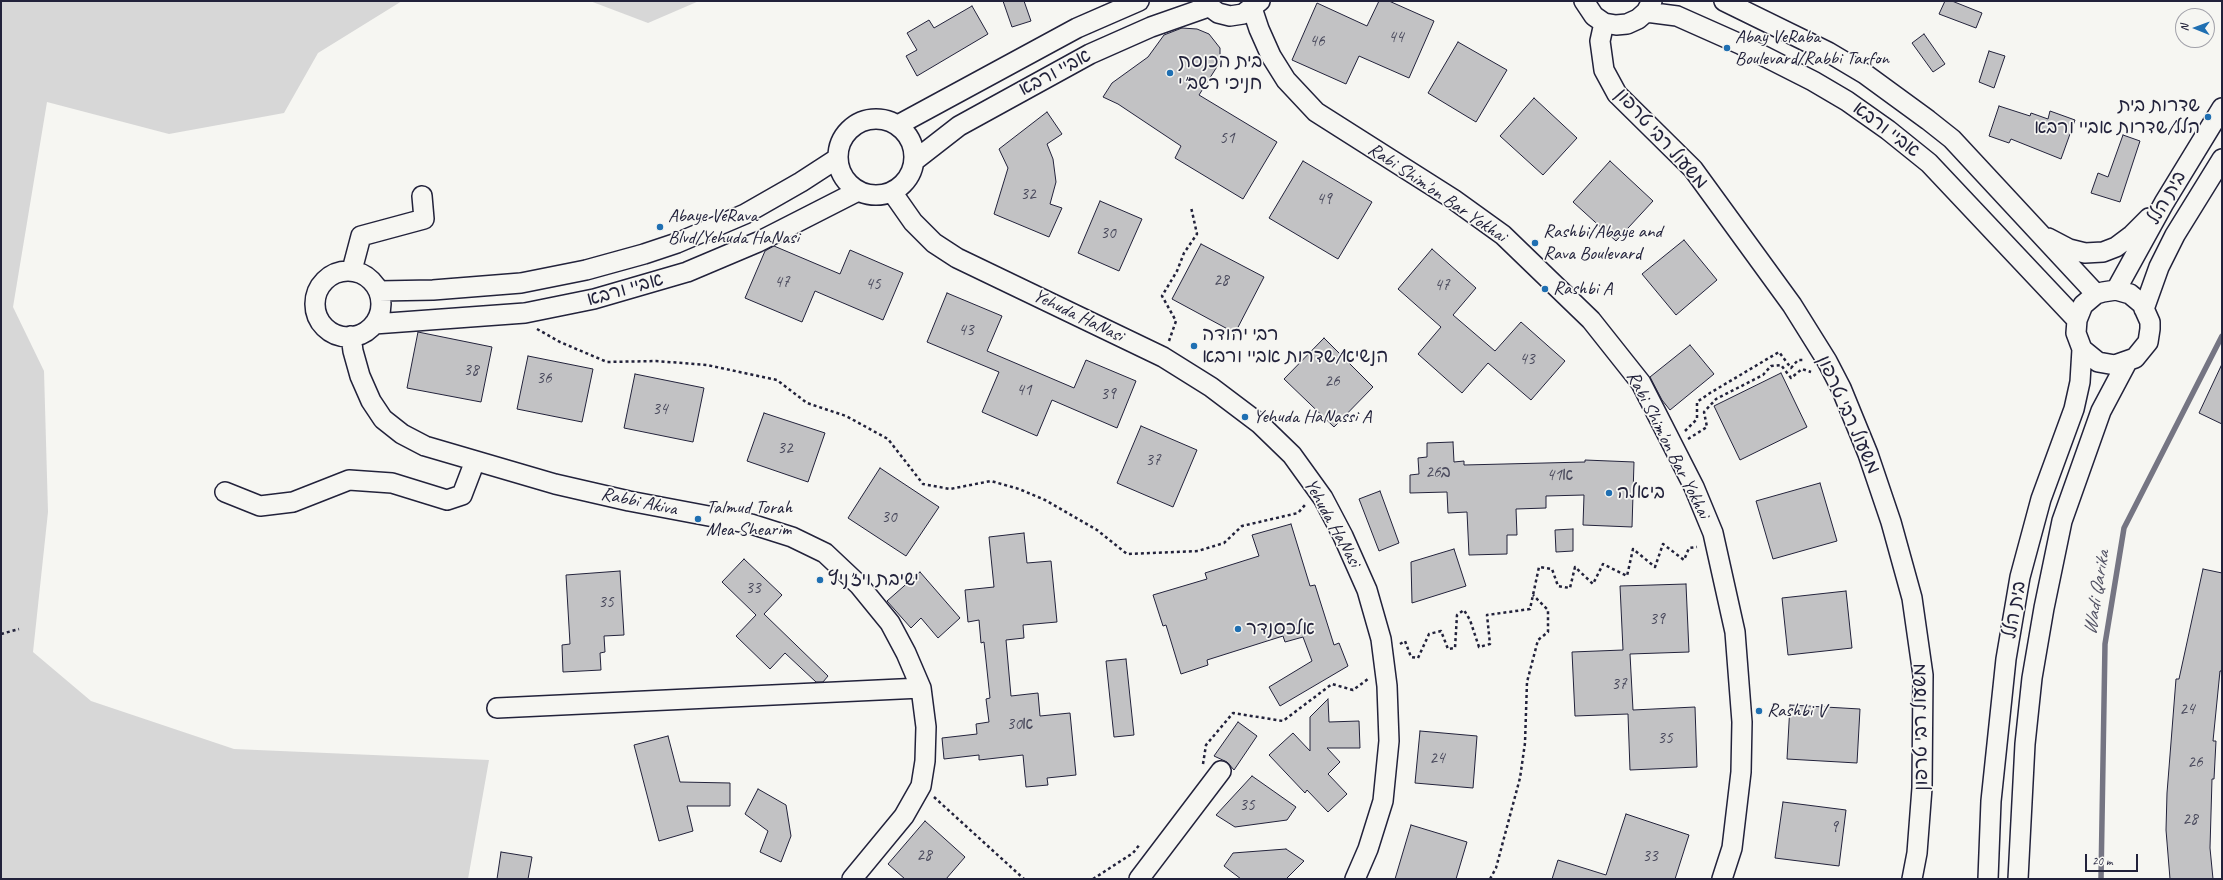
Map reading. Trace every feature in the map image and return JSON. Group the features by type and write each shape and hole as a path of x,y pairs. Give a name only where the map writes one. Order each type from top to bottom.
{"street":[{"name":"אביי ורבא","path":"898,125 1077,28 1139,1"},
{"path":"1584,1 1594,16 1604,23 1616,25 1627,24 1638,19 1649,6"},
{"name":"אביי ורבא","path":"1724,1 1828,52 1865,74 1952,139 2096,294"},
{"name":"אביי ורבא","path":"914,162 959,126 1090,54 1205,4"},
{"path":"1205,4 1218,13 1230,16 1243,14 1256,4"},
{"name":"Rabi Shim'on Bar Yokhai","path":"1256,4 1259,29 1282,74 1316,112 1453,199 1503,235 1591,320 1617,351 1641,384 1696,492 1716,545 1735,632 1742,722 1741,772 1732,848 1722,879"},
{"name":"אביי ורבא","path":"1649,6 1677,16 1740,44 1818,84 1847,101 1888,130 1929,163 2076,320"},
{"name":"משעול רבי טרפון","path":"1604,23 1600,41 1604,70 1617,94 1693,168 1792,305 1829,366 1868,454 1891,522 1912,598 1923,675 1922,788 1917,853 1912,879"},
{"name":"בית הלל","path":"2116,290 2164,203 2222,108"},
{"path":"877,118 898,125 909,137 914,150 914,162 906,181 892,192 879,196 867,195 858,191 844,179 838,158 838,150 844,134 859,122 877,118"},
{"name":"אביי ורבא","path":"379,290 433,290 521,283 580,271 644,254 677,243 745,214 801,182 838,158"},
{"name":"בית הלל","path":"2144,309 2159,267 2175,235 2222,159"},
{"name":"אביי ורבא","path":"374,324 525,313 594,299 687,272 758,242 858,191"},
{"name":"Yehuda HaNasi","path":"892,192 913,222 934,243 957,258 1163,356 1211,387 1260,424 1292,455 1317,490 1344,536 1367,590 1384,659 1389,741 1383,801 1368,849 1355,879"},
{"path":"352,270 361,236 424,219 422,196"},
{"path":"2040,234 2069,249 2085,253 2102,252 2116,247 2132,235 2164,203"},
{"path":"352,270 362,273 372,280 379,290 381,302 378,317 374,324 362,334 351,336 335,335 322,325 316,314 314,302 319,286 326,278 335,272 352,270"},
{"path":"2116,290 2130,294 2142,304 2150,322 2148,342 2135,358 2115,365 2098,362 2082,349 2076,333 2076,320 2083,305 2096,294 2116,290"},
{"name":"Rabbi Akiva","path":"351,336 353,351 360,376 371,401 383,419 402,434 425,446 555,484 629,501 751,524 792,537 825,553 859,585 890,623 906,653 921,688 926,728 925,761 921,786 904,816 852,879"},
{"name":"בית הלל","path":"1988,879 1991,801 2006,659 2020,577 2041,499 2074,409 2080,382 2082,349"},
{"name":"בית הלל","path":"2018,879 2025,744 2032,678 2044,608 2062,521 2101,411 2127,362"},
{"path":"225,492 260,506 293,502 349,480 392,483 447,500 462,495 474,461"},
{"path":"497,708 921,688"},
{"path":"1138,879 1221,771"}],"path":[{"path":"1163,356 1176,321 1162,296 1177,271 1184,253 1197,234 1191,207"},
{"path":"525,313 530,325 560,342 607,362 656,361 707,365 776,380 807,403 846,416 888,439 923,484 950,489 991,481 1019,489 1045,500 1097,530 1127,554 1198,551 1224,543 1242,526 1298,513 1317,490"},
{"path":"1672,444 1697,419 1698,402 1780,352 1791,368 1798,360 1808,360 1814,363 1829,366"},
{"path":"1672,444 1707,427 1704,412 1716,399 1763,374 1771,366 1781,365 1791,378 1802,369 1813,373 1829,366"},
{"path":"1221,771 1201,772 1206,745 1233,713 1283,721 1332,684 1353,690 1384,659 1405,642 1411,657 1418,658 1429,634 1441,631 1448,649 1455,648 1458,615 1464,610 1470,620 1479,647 1490,644 1487,615 1530,610 1539,567 1552,569 1558,586 1570,588 1575,568 1593,584 1603,564 1628,576 1633,549 1655,567 1663,544 1684,560 1689,548 1716,545"},
{"path":"1490,879 1496,868 1520,778 1525,743 1527,682 1538,640 1548,632 1548,610 1533,595"},
{"path":"1,634 19,629"},
{"path":"921,786 1024,879"},
{"path":"1092,879 1133,853 1142,842"}],"shaded area":[{"path":"1,1 402,1 318,53 284,113 169,134 47,102 13,307 44,371 48,512 33,652 91,701 234,749 489,760 468,879 1,879"},
{"path":"590,1 699,1 648,23"}],"building":[{"path":"1003,1 1024,1 1031,21 1012,27"},
{"path":"1379,1 1389,1 1434,21 1409,78 1359,56 1346,84 1292,60 1317,3 1367,26"},
{"path":"1945,1 1952,1 1982,13 1976,28 1939,14"},
{"path":"972,6 988,34 917,76 906,56 917,50 907,33 929,20 934,28"},
{"path":"1182,28 1197,29 1209,34 1220,48 1220,62 1199,95 1277,142 1243,199 1175,158 1181,146 1118,104 1103,97 1112,83 1148,57 1164,35"},
{"path":"1924,34 1945,64 1933,72 1912,43"},
{"path":"1458,42 1507,70 1476,122 1428,93"},
{"path":"1989,51 2005,56 1994,88 1979,82"},
{"path":"1534,98 1577,138 1543,175 1500,136"},
{"path":"1999,106 2030,116 2031,113 2048,119 2050,111 2075,120 2061,159 2011,139 2009,143 1989,136"},
{"path":"1047,112 1062,134 1047,144 1053,159 1056,182 1050,204 1062,208 1049,237 994,214 1008,168 999,149"},
{"path":"2123,135 2140,141 2120,202 2091,193 2098,173 2108,177"},
{"path":"1303,161 1372,202 1338,259 1269,218"},
{"path":"1610,161 1653,201 1616,241 1573,202"},
{"path":"1100,201 1142,219 1119,271 1078,253"},
{"path":"1684,240 1717,280 1676,315 1642,274"},
{"path":"1201,244 1264,277 1235,333 1172,299"},
{"path":"774,246 840,274 850,250 903,273 883,320 815,291 802,322 745,298 765,251"},
{"path":"1432,249 1476,288 1453,315 1495,351 1521,322 1565,361 1531,400 1488,363 1462,393 1418,354 1441,327 1398,289"},
{"path":"947,293 1002,316 987,351 1074,388 1086,360 1136,381 1117,428 1052,400 1037,436 982,412 999,372 927,342"},
{"path":"418,332 492,347 481,402 407,388"},
{"path":"1324,338 1373,387 1334,427 1284,379"},
{"path":"1690,345 1714,374 1670,410 1662,400 1650,377"},
{"path":"528,356 593,369 582,422 517,409"},
{"path":"2222,364 2222,424 2199,413"},
{"path":"1781,373 1807,427 1740,460 1714,406"},
{"path":"635,374 704,388 693,442 624,428"},
{"path":"764,413 825,433 808,482 747,461"},
{"path":"1141,426 1197,450 1173,507 1117,483"},
{"path":"1453,442 1454,462 1464,461 1464,465 1585,462 1585,460 1634,462 1632,527 1583,525 1584,495 1546,496 1546,508 1516,509 1517,535 1507,535 1507,554 1469,555 1467,512 1448,513 1447,492 1410,493 1410,475 1419,474 1418,458 1427,457 1427,443"},
{"path":"880,468 939,507 906,556 848,518"},
{"path":"1820,483 1837,541 1773,559 1756,501"},
{"path":"1380,491 1399,543 1379,551 1359,499"},
{"path":"1291,524 1310,586 1315,585 1334,645 1339,643 1348,666 1280,706 1269,687 1312,661 1303,637 1285,642 1283,636 1207,660 1208,665 1181,674 1166,625 1163,626 1153,595 1207,579 1205,573 1259,556 1252,535"},
{"path":"1573,529 1573,551 1556,552 1555,530"},
{"path":"1024,533 1027,563 1051,561 1057,622 1023,625 1024,638 1006,640 1011,696 1038,693 1040,716 1070,713 1076,775 1047,778 1048,785 1026,787 1023,755 979,760 979,755 944,759 942,738 977,734 976,724 989,722 986,699 990,698 984,642 981,643 979,620 968,622 965,590 994,587 989,537"},
{"path":"1454,549 1466,586 1412,603 1411,562"},
{"path":"744,559 782,595 764,614 828,676 823,682 816,682 785,653 770,669 736,636 756,615 722,582"},
{"path":"2203,569 2222,573 2222,671 2220,671 2213,741 2216,741 2214,779 2212,779 2210,848 2213,879 2170,879 2166,830 2167,793 2176,679 2179,679"},
{"path":"620,571 624,635 604,636 605,652 600,653 601,670 563,672 562,645 570,644 566,575"},
{"path":"920,572 960,618 938,638 921,618 911,628 887,601"},
{"path":"1686,584 1689,652 1630,654 1633,710 1695,707 1697,767 1630,770 1628,714 1575,716 1572,652 1623,650 1620,586"},
{"path":"1846,591 1852,648 1788,655 1782,598"},
{"path":"1126,659 1134,735 1114,737 1106,661"},
{"path":"1328,699 1329,722 1359,721 1360,748 1327,748 1340,762 1328,774 1347,794 1328,812 1307,790 1305,793 1269,755 1293,733 1310,751 1310,717"},
{"path":"1790,705 1860,709 1857,763 1787,759"},
{"path":"1238,722 1257,736 1234,770 1227,762 1214,756"},
{"path":"1420,731 1477,736 1473,788 1415,783"},
{"path":"668,736 680,782 730,783 730,806 687,806 693,831 659,841 634,745"},
{"path":"1252,776 1296,807 1287,820 1235,827 1216,815"},
{"path":"758,789 786,805 791,836 781,862 760,852 768,831 745,814"},
{"path":"1783,802 1846,810 1839,866 1775,858"},
{"path":"1626,814 1689,835 1675,879 1552,879 1558,860 1606,875"},
{"path":"925,821 965,857 946,879 905,879 888,864"},
{"path":"1411,825 1467,842 1456,879 1395,879"},
{"path":"1286,849 1304,861 1286,879 1241,879 1224,866 1233,853"},
{"path":"501,852 532,857 528,879 497,879"}],"waterway":[{"name":"Wadi Qarika","path":"2101,879 2105,644 2124,528 2222,336"}],"place":[{"name":"Abay VeRaba Boulevard/Rabbi Tarfon","path":"1727,48"},
{"name":"בית הכנסת חניכי רשב\"י","path":"1170,73"},
{"name":"שדרות בית הלל/שדרות אביי ורבא","path":"2208,117"},
{"name":"Abaye VeRava Blvd/Yehuda HaNasi","path":"660,227"},
{"name":"Rashbi/Abaye and Rava Boulevard","path":"1535,243"},
{"name":"Rashbi A","path":"1545,289"},
{"name":"רבי יהודה הנשיא/שדרות אביי ורבא","path":"1194,346"},
{"name":"Yehuda HaNassi A","path":"1245,417"},
{"name":"ביאלה","path":"1609,493"},
{"name":"Talmud Torah Mea Shearim","path":"698,519"},
{"name":"ישיבת ויז'ניץ","path":"820,580"},
{"name":"אלכסנדר","path":"1238,629"},
{"name":"Rashbi V","path":"1759,711"}]}
